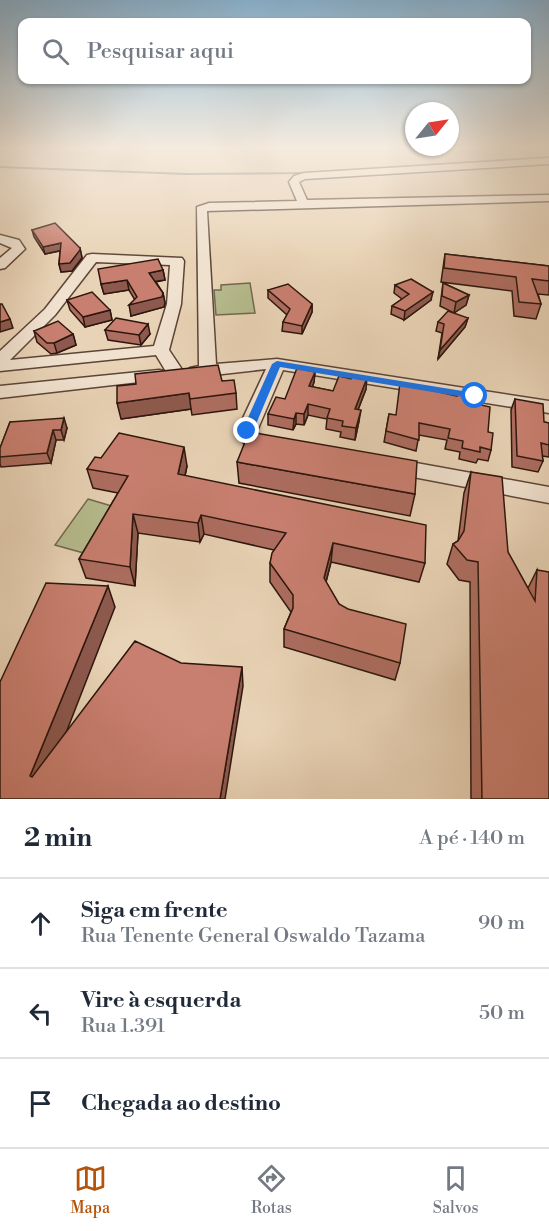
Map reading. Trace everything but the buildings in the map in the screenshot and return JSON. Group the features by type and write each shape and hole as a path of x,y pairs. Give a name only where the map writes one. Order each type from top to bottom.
{"street":[{"path":"295,184 304,206"},
{"path":"209,371 206,358 201,209 209,206 304,206 549,198"},
{"path":"0,239 15,243 19,249 0,265"},
{"path":"0,360 50,312 92,258 177,261 174,304 161,350 176,374"},
{"path":"0,366 161,350"},
{"path":"277,364 247,431 248,436 258,443 290,448"},
{"path":"0,392 209,371 245,365 277,364 549,407"},
{"path":"378,464 549,495"}],"green space":[{"path":"250,283 255,313 216,315 214,290 221,290 221,285"},
{"path":"88,499 125,510 98,557 55,545"}],"route":[{"path":"247,431 277,364 475,396"}]}
